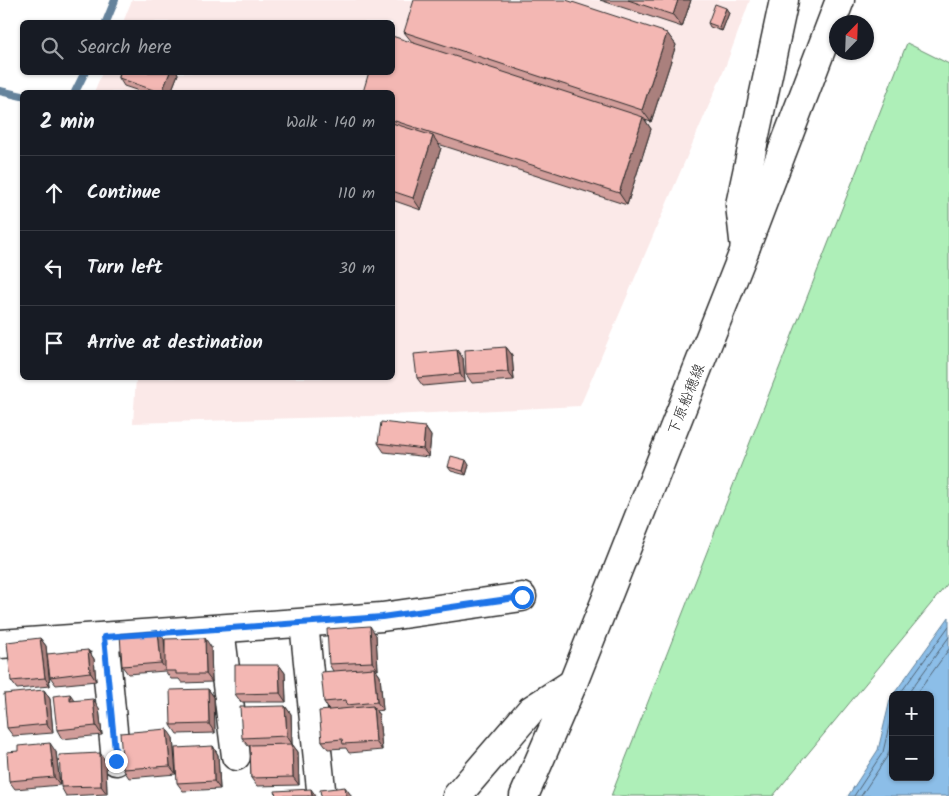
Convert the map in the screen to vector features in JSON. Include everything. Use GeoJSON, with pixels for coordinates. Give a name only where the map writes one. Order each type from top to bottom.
{"type":"FeatureCollection","features":[{"type":"Feature","properties":{"kind":"street"},"geometry":{"type":"LineString","coordinates":[[746,249],[740,205],[784,0]]}},
{"type":"Feature","properties":{"kind":"street","name":"下原船穂線"},"geometry":{"type":"LineString","coordinates":[[524,796],[573,683],[746,249],[840,0]]}},
{"type":"Feature","properties":{"kind":"street"},"geometry":{"type":"LineString","coordinates":[[0,644],[382,617],[522,597]]}},
{"type":"Feature","properties":{"kind":"street"},"geometry":{"type":"LineString","coordinates":[[304,623],[321,789]]}},
{"type":"Feature","properties":{"kind":"street"},"geometry":{"type":"LineString","coordinates":[[220,629],[236,756]]}},
{"type":"Feature","properties":{"kind":"street"},"geometry":{"type":"LineString","coordinates":[[104,637],[116,761]]}},
{"type":"Feature","properties":{"kind":"street"},"geometry":{"type":"LineString","coordinates":[[458,796],[531,710],[573,683]]}},
{"type":"Feature","properties":{"kind":"shaded area"},"geometry":{"type":"Polygon","coordinates":[[[132,0],[750,0],[724,70],[580,406],[369,416],[133,423],[136,380],[395,380],[395,90],[95,90],[101,75],[395,75],[395,20],[124,20],[132,0]]]}},
{"type":"Feature","properties":{"kind":"green space"},"geometry":{"type":"Polygon","coordinates":[[[907,43],[949,64],[949,582],[773,796],[611,796],[907,43]]]}},
{"type":"Feature","properties":{"kind":"water"},"geometry":{"type":"Polygon","coordinates":[[[949,617],[949,796],[848,796],[878,750],[889,704],[889,781],[934,781],[934,691],[896,691],[949,617]]]}},
{"type":"Feature","properties":{"kind":"building"},"geometry":{"type":"Polygon","coordinates":[[[414,0],[566,0],[667,33],[642,110],[404,32],[414,0]]]}},
{"type":"Feature","properties":{"kind":"building"},"geometry":{"type":"Polygon","coordinates":[[[628,0],[678,0],[673,15],[628,0]]]}},
{"type":"Feature","properties":{"kind":"building"},"geometry":{"type":"Polygon","coordinates":[[[715,4],[726,8],[719,27],[708,23],[715,4]]]}},
{"type":"Feature","properties":{"kind":"building"},"geometry":{"type":"Polygon","coordinates":[[[395,37],[643,117],[619,193],[395,121],[395,90],[364,90],[368,75],[395,75],[395,37]]]}},
{"type":"Feature","properties":{"kind":"building"},"geometry":{"type":"Polygon","coordinates":[[[120,75],[169,75],[163,90],[153,90],[119,78],[120,75]]]}},
{"type":"Feature","properties":{"kind":"building"},"geometry":{"type":"Polygon","coordinates":[[[395,124],[433,136],[413,198],[395,192],[395,124]]]}},
{"type":"Feature","properties":{"kind":"building"},"geometry":{"type":"Polygon","coordinates":[[[506,347],[508,372],[466,374],[465,350],[506,347]]]}},
{"type":"Feature","properties":{"kind":"building"},"geometry":{"type":"Polygon","coordinates":[[[457,350],[460,374],[417,378],[414,354],[457,350]]]}},
{"type":"Feature","properties":{"kind":"building"},"geometry":{"type":"Polygon","coordinates":[[[381,422],[425,427],[423,449],[378,443],[381,422]]]}},
{"type":"Feature","properties":{"kind":"building"},"geometry":{"type":"Polygon","coordinates":[[[451,456],[466,460],[463,471],[448,467],[451,456]]]}},
{"type":"Feature","properties":{"kind":"building"},"geometry":{"type":"Polygon","coordinates":[[[370,626],[372,662],[329,664],[327,629],[370,626]]]}},
{"type":"Feature","properties":{"kind":"building"},"geometry":{"type":"Polygon","coordinates":[[[158,631],[161,663],[122,666],[120,634],[158,631]]]}},
{"type":"Feature","properties":{"kind":"building"},"geometry":{"type":"Polygon","coordinates":[[[40,638],[45,678],[11,681],[7,642],[40,638]]]}},
{"type":"Feature","properties":{"kind":"building"},"geometry":{"type":"Polygon","coordinates":[[[205,638],[206,674],[176,674],[176,671],[165,671],[165,639],[205,638]]]}},
{"type":"Feature","properties":{"kind":"building"},"geometry":{"type":"Polygon","coordinates":[[[88,650],[90,672],[50,677],[47,654],[88,650]]]}},
{"type":"Feature","properties":{"kind":"building"},"geometry":{"type":"Polygon","coordinates":[[[235,665],[279,665],[280,693],[235,694],[235,665]]]}},
{"type":"Feature","properties":{"kind":"building"},"geometry":{"type":"Polygon","coordinates":[[[374,668],[377,702],[347,705],[346,700],[324,702],[321,672],[374,668]]]}},
{"type":"Feature","properties":{"kind":"building"},"geometry":{"type":"Polygon","coordinates":[[[208,689],[209,724],[171,725],[170,690],[208,689]]]}},
{"type":"Feature","properties":{"kind":"building"},"geometry":{"type":"Polygon","coordinates":[[[44,690],[47,724],[7,728],[4,694],[44,690]]]}},
{"type":"Feature","properties":{"kind":"building"},"geometry":{"type":"Polygon","coordinates":[[[70,694],[70,701],[93,699],[96,726],[57,730],[53,696],[70,694]]]}},
{"type":"Feature","properties":{"kind":"building"},"geometry":{"type":"Polygon","coordinates":[[[285,706],[287,736],[242,738],[240,707],[285,706]]]}},
{"type":"Feature","properties":{"kind":"building"},"geometry":{"type":"Polygon","coordinates":[[[373,706],[376,742],[343,744],[342,739],[322,741],[319,711],[373,706]]]}},
{"type":"Feature","properties":{"kind":"building"},"geometry":{"type":"Polygon","coordinates":[[[167,729],[170,766],[123,769],[120,733],[167,729]]]}},
{"type":"Feature","properties":{"kind":"building"},"geometry":{"type":"Polygon","coordinates":[[[50,743],[54,777],[9,781],[7,752],[18,751],[18,746],[50,743]]]}},
{"type":"Feature","properties":{"kind":"building"},"geometry":{"type":"Polygon","coordinates":[[[292,744],[293,777],[251,778],[250,745],[292,744]]]}},
{"type":"Feature","properties":{"kind":"building"},"geometry":{"type":"Polygon","coordinates":[[[213,746],[214,781],[177,783],[175,748],[213,746]]]}},
{"type":"Feature","properties":{"kind":"building"},"geometry":{"type":"Polygon","coordinates":[[[100,753],[101,786],[61,787],[59,755],[100,753]]]}},
{"type":"Feature","properties":{"kind":"building"},"geometry":{"type":"Polygon","coordinates":[[[345,787],[346,796],[321,796],[320,790],[345,787]]]}},
{"type":"Feature","properties":{"kind":"building"},"geometry":{"type":"Polygon","coordinates":[[[311,789],[312,796],[276,796],[275,791],[311,789]]]}},
{"type":"Feature","properties":{"kind":"waterway"},"geometry":{"type":"LineString","coordinates":[[107,20],[115,0]]}},
{"type":"Feature","properties":{"kind":"waterway"},"geometry":{"type":"LineString","coordinates":[[76,90],[84,75]]}},
{"type":"Feature","properties":{"kind":"waterway"},"geometry":{"type":"LineString","coordinates":[[0,91],[20,96]]}},
{"type":"Feature","properties":{"kind":"route"},"geometry":{"type":"LineString","coordinates":[[116,761],[104,637],[382,617],[522,597]]}}]}
